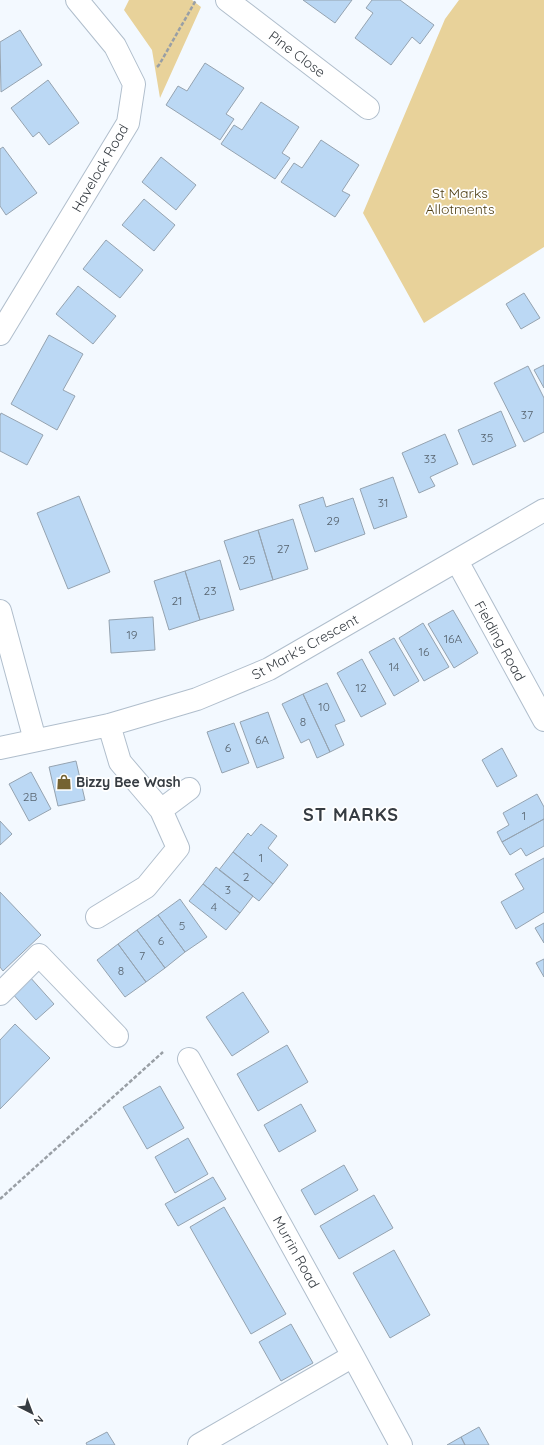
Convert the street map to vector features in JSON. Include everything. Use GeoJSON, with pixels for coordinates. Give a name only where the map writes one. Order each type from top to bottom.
{"type":"FeatureCollection","features":[{"type":"Feature","properties":{"kind":"street","name":"Pine Close"},"geometry":{"type":"LineString","coordinates":[[227,0],[368,108]]}},
{"type":"Feature","properties":{"kind":"street"},"geometry":{"type":"LineString","coordinates":[[85,3],[115,46],[134,84]]}},
{"type":"Feature","properties":{"kind":"street","name":"Havelock Road"},"geometry":{"type":"LineString","coordinates":[[0,334],[128,123],[134,84]]}},
{"type":"Feature","properties":{"kind":"street","name":"St Mark's Crescent"},"geometry":{"type":"LineString","coordinates":[[0,748],[110,725],[197,699],[270,669],[544,510]]}},
{"type":"Feature","properties":{"kind":"street","name":"Fielding Road"},"geometry":{"type":"LineString","coordinates":[[457,561],[544,720]]}},
{"type":"Feature","properties":{"kind":"street"},"geometry":{"type":"LineString","coordinates":[[0,611],[35,740]]}},
{"type":"Feature","properties":{"kind":"street"},"geometry":{"type":"LineString","coordinates":[[97,917],[146,887],[178,848],[161,810],[120,762],[110,725]]}},
{"type":"Feature","properties":{"kind":"street"},"geometry":{"type":"LineString","coordinates":[[161,810],[189,789]]}},
{"type":"Feature","properties":{"kind":"street"},"geometry":{"type":"LineString","coordinates":[[0,994],[39,955],[117,1036]]}},
{"type":"Feature","properties":{"kind":"street","name":"Murrin Road"},"geometry":{"type":"LineString","coordinates":[[189,1059],[401,1445]]}},
{"type":"Feature","properties":{"kind":"street"},"geometry":{"type":"LineString","coordinates":[[199,1445],[353,1356]]}},
{"type":"Feature","properties":{"kind":"path"},"geometry":{"type":"LineString","coordinates":[[134,84],[159,65],[196,0]]}},
{"type":"Feature","properties":{"kind":"path"},"geometry":{"type":"LineString","coordinates":[[0,1199],[177,1040],[189,1059]]}},
{"type":"Feature","properties":{"kind":"green space"},"geometry":{"type":"Polygon","coordinates":[[[129,0],[192,0],[201,7],[160,98],[152,50],[124,10],[129,0]]]}},
{"type":"Feature","properties":{"kind":"green space","name":"St Marks Allotments"},"geometry":{"type":"Polygon","coordinates":[[[459,0],[544,0],[544,247],[424,323],[363,213],[445,19],[459,0]]]}},
{"type":"Feature","properties":{"kind":"building"},"geometry":{"type":"Polygon","coordinates":[[[303,0],[352,0],[335,23],[303,0]]]}},
{"type":"Feature","properties":{"kind":"building"},"geometry":{"type":"Polygon","coordinates":[[[372,0],[400,0],[434,25],[420,44],[412,37],[391,65],[355,38],[373,13],[366,8],[372,0]]]}},
{"type":"Feature","properties":{"kind":"building"},"geometry":{"type":"Polygon","coordinates":[[[20,30],[42,65],[1,92],[0,42],[20,30]]]}},
{"type":"Feature","properties":{"kind":"building"},"geometry":{"type":"Polygon","coordinates":[[[205,63],[244,88],[226,114],[234,119],[220,140],[166,105],[178,86],[187,91],[205,63]]]}},
{"type":"Feature","properties":{"kind":"building"},"geometry":{"type":"Polygon","coordinates":[[[48,80],[79,123],[49,145],[39,132],[33,137],[11,108],[48,80]]]}},
{"type":"Feature","properties":{"kind":"building"},"geometry":{"type":"Polygon","coordinates":[[[261,102],[299,127],[282,153],[290,158],[275,179],[221,144],[234,125],[242,130],[261,102]]]}},
{"type":"Feature","properties":{"kind":"building"},"geometry":{"type":"Polygon","coordinates":[[[321,140],[359,165],[342,191],[350,195],[335,217],[281,182],[294,163],[302,168],[321,140]]]}},
{"type":"Feature","properties":{"kind":"building"},"geometry":{"type":"Polygon","coordinates":[[[3,147],[37,193],[6,215],[0,206],[0,149],[3,147]]]}},
{"type":"Feature","properties":{"kind":"building"},"geometry":{"type":"Polygon","coordinates":[[[161,157],[196,185],[176,210],[142,182],[161,157]]]}},
{"type":"Feature","properties":{"kind":"building"},"geometry":{"type":"Polygon","coordinates":[[[144,199],[175,225],[154,251],[122,225],[144,199]]]}},
{"type":"Feature","properties":{"kind":"building"},"geometry":{"type":"Polygon","coordinates":[[[106,240],[143,270],[120,298],[83,269],[106,240]]]}},
{"type":"Feature","properties":{"kind":"building"},"geometry":{"type":"Polygon","coordinates":[[[78,286],[116,316],[93,344],[56,314],[78,286]]]}},
{"type":"Feature","properties":{"kind":"building"},"geometry":{"type":"Polygon","coordinates":[[[524,293],[540,318],[521,329],[506,304],[524,293]]]}},
{"type":"Feature","properties":{"kind":"building"},"geometry":{"type":"Polygon","coordinates":[[[49,335],[83,354],[63,390],[75,396],[57,430],[11,404],[49,335]]]}},
{"type":"Feature","properties":{"kind":"building"},"geometry":{"type":"Polygon","coordinates":[[[544,365],[544,388],[534,370],[544,365]]]}},
{"type":"Feature","properties":{"kind":"building"},"geometry":{"type":"Polygon","coordinates":[[[528,366],[544,398],[544,432],[524,442],[494,383],[528,366]]]}},
{"type":"Feature","properties":{"kind":"building"},"geometry":{"type":"Polygon","coordinates":[[[501,411],[516,446],[473,465],[458,430],[501,411]]]}},
{"type":"Feature","properties":{"kind":"building"},"geometry":{"type":"Polygon","coordinates":[[[1,413],[43,435],[27,465],[0,451],[1,413]]]}},
{"type":"Feature","properties":{"kind":"building"},"geometry":{"type":"Polygon","coordinates":[[[445,434],[458,464],[430,477],[435,486],[419,493],[402,453],[445,434]]]}},
{"type":"Feature","properties":{"kind":"building"},"geometry":{"type":"Polygon","coordinates":[[[393,477],[407,517],[374,529],[360,489],[393,477]]]}},
{"type":"Feature","properties":{"kind":"building"},"geometry":{"type":"Polygon","coordinates":[[[79,496],[110,572],[68,589],[37,513],[79,496]]]}},
{"type":"Feature","properties":{"kind":"building"},"geometry":{"type":"Polygon","coordinates":[[[323,497],[326,507],[353,498],[365,534],[315,552],[299,505],[323,497]]]}},
{"type":"Feature","properties":{"kind":"building"},"geometry":{"type":"Polygon","coordinates":[[[293,519],[308,569],[273,580],[258,530],[293,519]]]}},
{"type":"Feature","properties":{"kind":"building"},"geometry":{"type":"Polygon","coordinates":[[[258,530],[273,580],[240,590],[224,541],[258,530]]]}},
{"type":"Feature","properties":{"kind":"building"},"geometry":{"type":"Polygon","coordinates":[[[220,560],[234,610],[200,620],[185,571],[220,560]]]}},
{"type":"Feature","properties":{"kind":"building"},"geometry":{"type":"Polygon","coordinates":[[[185,571],[200,620],[169,630],[154,581],[185,571]]]}},
{"type":"Feature","properties":{"kind":"building"},"geometry":{"type":"Polygon","coordinates":[[[453,610],[478,653],[454,668],[428,624],[453,610]]]}},
{"type":"Feature","properties":{"kind":"building"},"geometry":{"type":"Polygon","coordinates":[[[153,617],[155,650],[111,653],[109,620],[153,617]]]}},
{"type":"Feature","properties":{"kind":"building"},"geometry":{"type":"Polygon","coordinates":[[[423,623],[449,667],[424,681],[399,638],[423,623]]]}},
{"type":"Feature","properties":{"kind":"building"},"geometry":{"type":"Polygon","coordinates":[[[394,638],[419,681],[394,696],[369,652],[394,638]]]}},
{"type":"Feature","properties":{"kind":"building"},"geometry":{"type":"Polygon","coordinates":[[[362,659],[386,704],[361,717],[337,673],[362,659]]]}},
{"type":"Feature","properties":{"kind":"building"},"geometry":{"type":"Polygon","coordinates":[[[327,683],[345,721],[335,725],[344,745],[330,752],[303,694],[327,683]]]}},
{"type":"Feature","properties":{"kind":"building"},"geometry":{"type":"Polygon","coordinates":[[[303,694],[330,752],[317,758],[309,739],[301,743],[282,704],[303,694]]]}},
{"type":"Feature","properties":{"kind":"building"},"geometry":{"type":"Polygon","coordinates":[[[268,712],[284,758],[257,768],[240,722],[268,712]]]}},
{"type":"Feature","properties":{"kind":"building"},"geometry":{"type":"Polygon","coordinates":[[[234,723],[249,763],[222,773],[207,732],[234,723]]]}},
{"type":"Feature","properties":{"kind":"building"},"geometry":{"type":"Polygon","coordinates":[[[502,748],[517,776],[497,787],[482,760],[502,748]]]}},
{"type":"Feature","properties":{"kind":"building"},"geometry":{"type":"Polygon","coordinates":[[[76,761],[85,800],[58,806],[49,767],[76,761]]]}},
{"type":"Feature","properties":{"kind":"building"},"geometry":{"type":"Polygon","coordinates":[[[31,772],[51,809],[29,821],[9,784],[31,772]]]}},
{"type":"Feature","properties":{"kind":"building"},"geometry":{"type":"Polygon","coordinates":[[[537,794],[544,807],[544,819],[502,842],[497,832],[509,825],[503,813],[537,794]]]}},
{"type":"Feature","properties":{"kind":"building"},"geometry":{"type":"Polygon","coordinates":[[[544,819],[544,846],[526,856],[521,848],[510,855],[502,842],[544,819]]]}},
{"type":"Feature","properties":{"kind":"building"},"geometry":{"type":"Polygon","coordinates":[[[0,821],[12,834],[0,845],[0,821]]]}},
{"type":"Feature","properties":{"kind":"building"},"geometry":{"type":"Polygon","coordinates":[[[261,824],[277,836],[268,848],[288,865],[273,884],[233,852],[248,833],[251,836],[261,824]]]}},
{"type":"Feature","properties":{"kind":"building"},"geometry":{"type":"Polygon","coordinates":[[[233,852],[273,884],[259,901],[219,870],[233,852]]]}},
{"type":"Feature","properties":{"kind":"building"},"geometry":{"type":"Polygon","coordinates":[[[544,858],[544,912],[516,929],[501,902],[524,889],[515,874],[544,858]]]}},
{"type":"Feature","properties":{"kind":"building"},"geometry":{"type":"Polygon","coordinates":[[[216,867],[253,896],[240,913],[203,884],[216,867]]]}},
{"type":"Feature","properties":{"kind":"building"},"geometry":{"type":"Polygon","coordinates":[[[203,884],[240,913],[226,930],[189,901],[203,884]]]}},
{"type":"Feature","properties":{"kind":"building"},"geometry":{"type":"Polygon","coordinates":[[[0,892],[41,935],[3,971],[0,967],[0,892]]]}},
{"type":"Feature","properties":{"kind":"building"},"geometry":{"type":"Polygon","coordinates":[[[180,899],[207,937],[185,952],[158,915],[180,899]]]}},
{"type":"Feature","properties":{"kind":"building"},"geometry":{"type":"Polygon","coordinates":[[[158,915],[185,952],[165,968],[137,930],[158,915]]]}},
{"type":"Feature","properties":{"kind":"building"},"geometry":{"type":"Polygon","coordinates":[[[544,923],[544,943],[535,928],[544,923]]]}},
{"type":"Feature","properties":{"kind":"building"},"geometry":{"type":"Polygon","coordinates":[[[137,930],[165,968],[146,982],[118,944],[137,930]]]}},
{"type":"Feature","properties":{"kind":"building"},"geometry":{"type":"Polygon","coordinates":[[[118,944],[146,982],[125,997],[97,960],[118,944]]]}},
{"type":"Feature","properties":{"kind":"building"},"geometry":{"type":"Polygon","coordinates":[[[544,959],[544,977],[536,963],[544,959]]]}},
{"type":"Feature","properties":{"kind":"building"},"geometry":{"type":"Polygon","coordinates":[[[29,976],[54,1004],[36,1020],[11,992],[29,976]]]}},
{"type":"Feature","properties":{"kind":"building"},"geometry":{"type":"Polygon","coordinates":[[[243,992],[269,1032],[232,1056],[206,1017],[243,992]]]}},
{"type":"Feature","properties":{"kind":"building"},"geometry":{"type":"Polygon","coordinates":[[[15,1024],[50,1058],[0,1109],[0,1040],[15,1024]]]}},
{"type":"Feature","properties":{"kind":"building"},"geometry":{"type":"Polygon","coordinates":[[[287,1045],[308,1082],[258,1111],[237,1074],[287,1045]]]}},
{"type":"Feature","properties":{"kind":"building"},"geometry":{"type":"Polygon","coordinates":[[[160,1086],[184,1128],[147,1149],[123,1107],[160,1086]]]}},
{"type":"Feature","properties":{"kind":"building"},"geometry":{"type":"Polygon","coordinates":[[[301,1104],[316,1131],[279,1152],[264,1125],[301,1104]]]}},
{"type":"Feature","properties":{"kind":"building"},"geometry":{"type":"Polygon","coordinates":[[[188,1138],[208,1174],[175,1193],[155,1157],[188,1138]]]}},
{"type":"Feature","properties":{"kind":"building"},"geometry":{"type":"Polygon","coordinates":[[[344,1165],[358,1190],[315,1215],[301,1190],[344,1165]]]}},
{"type":"Feature","properties":{"kind":"building"},"geometry":{"type":"Polygon","coordinates":[[[213,1177],[226,1199],[178,1226],[165,1204],[213,1177]]]}},
{"type":"Feature","properties":{"kind":"building"},"geometry":{"type":"Polygon","coordinates":[[[374,1195],[393,1228],[339,1259],[320,1226],[374,1195]]]}},
{"type":"Feature","properties":{"kind":"building"},"geometry":{"type":"Polygon","coordinates":[[[224,1207],[286,1314],[251,1334],[190,1227],[224,1207]]]}},
{"type":"Feature","properties":{"kind":"building"},"geometry":{"type":"Polygon","coordinates":[[[394,1250],[430,1315],[390,1338],[353,1273],[394,1250]]]}},
{"type":"Feature","properties":{"kind":"building"},"geometry":{"type":"Polygon","coordinates":[[[291,1324],[313,1363],[281,1381],[259,1342],[291,1324]]]}},
{"type":"Feature","properties":{"kind":"building"},"geometry":{"type":"Polygon","coordinates":[[[479,1427],[489,1445],[465,1445],[461,1437],[479,1427]]]}},
{"type":"Feature","properties":{"kind":"building"},"geometry":{"type":"Polygon","coordinates":[[[107,1432],[115,1445],[87,1445],[86,1443],[107,1432]]]}},
{"type":"Feature","properties":{"kind":"building"},"geometry":{"type":"Polygon","coordinates":[[[461,1437],[465,1445],[447,1445],[461,1437]]]}},
{"type":"Feature","properties":{"kind":"place","name":"Bizzy Bee Wash"},"geometry":{"type":"Point","coordinates":[64,782]}},
{"type":"Feature","properties":{"kind":"district","name":"ST MARKS"},"geometry":{"type":"Point","coordinates":[351,815]}}]}
